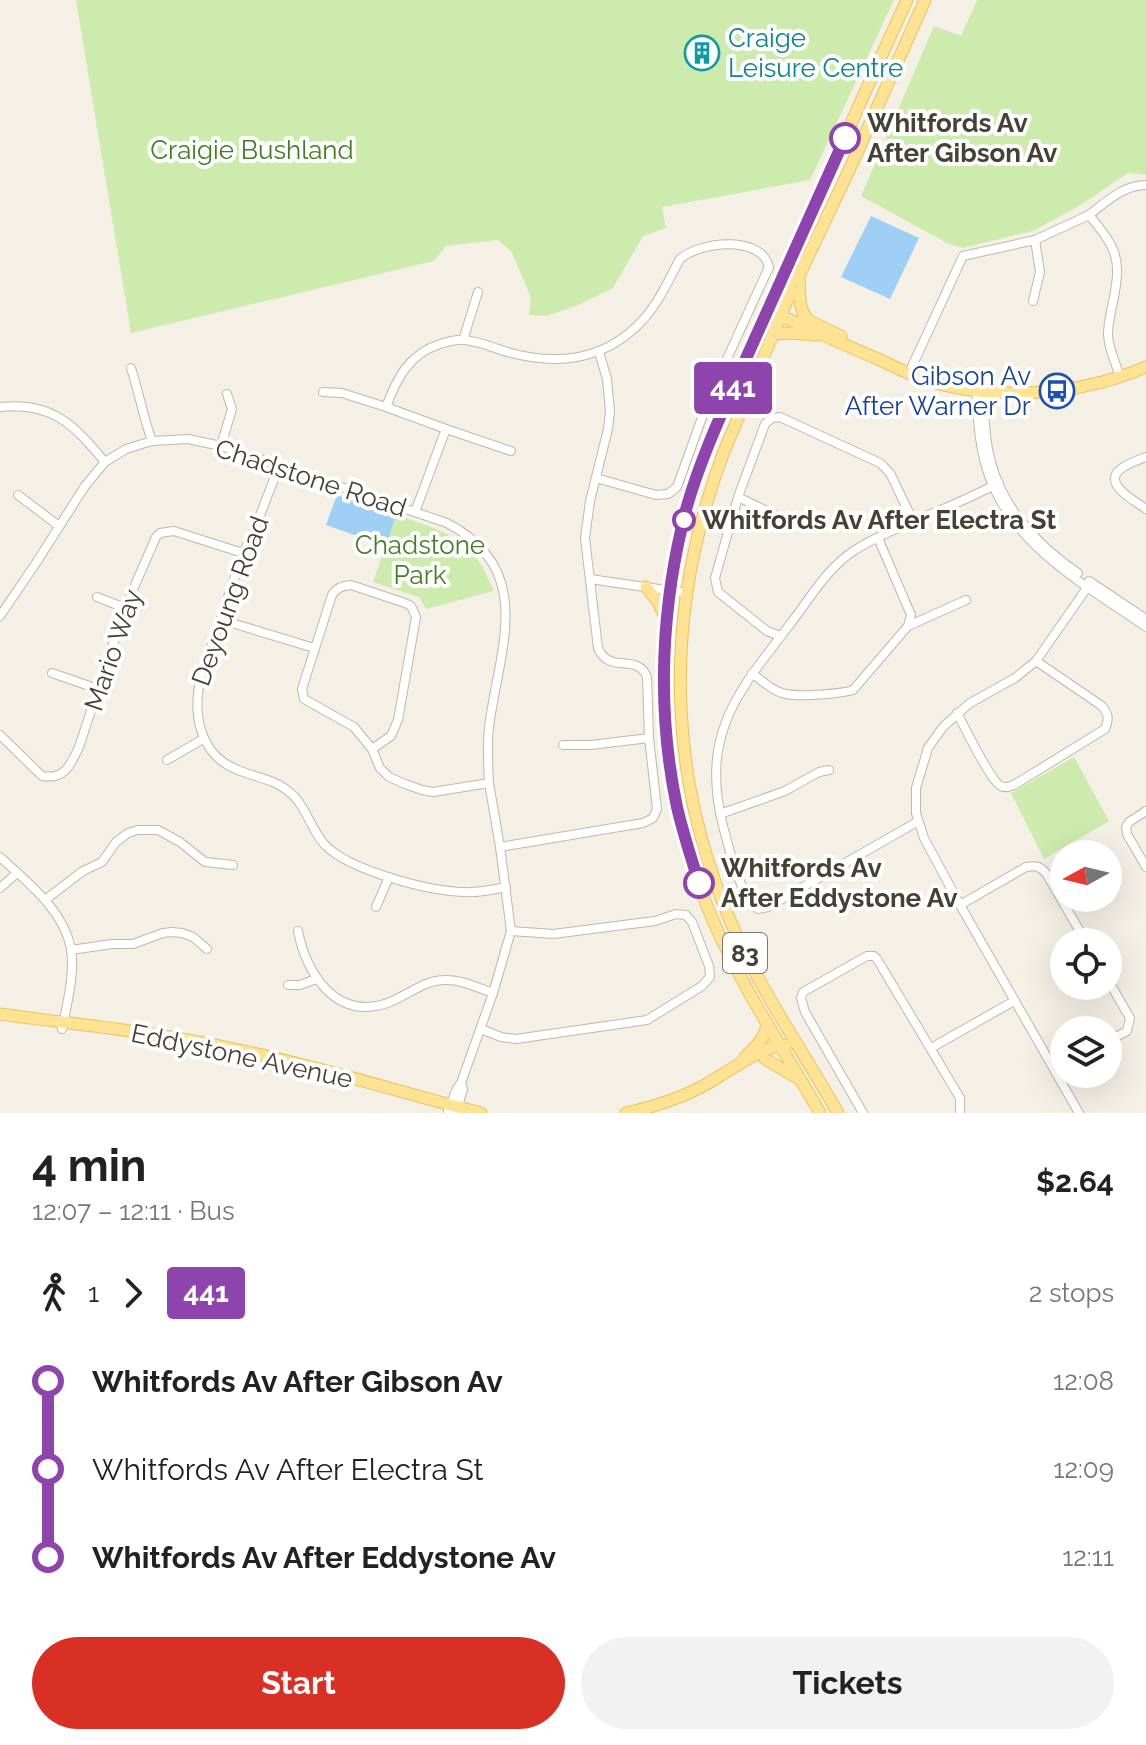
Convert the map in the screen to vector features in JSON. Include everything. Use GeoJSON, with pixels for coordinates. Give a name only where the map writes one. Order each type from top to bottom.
{"type":"FeatureCollection","features":[{"type":"Feature","properties":{"kind":"main road"},"geometry":{"type":"LineString","coordinates":[[896,0],[899,17]]}},
{"type":"Feature","properties":{"kind":"main road","name":"83"},"geometry":{"type":"LineString","coordinates":[[820,1113],[722,939],[705,901],[689,851],[677,807],[664,710],[667,621],[684,519],[700,469],[769,306],[907,0]]}},
{"type":"Feature","properties":{"kind":"main road","name":"83"},"geometry":{"type":"LineString","coordinates":[[838,1113],[755,971],[715,883],[697,820],[684,755],[680,655],[695,543],[714,478],[782,312],[925,0]]}},
{"type":"Feature","properties":{"kind":"main road"},"geometry":{"type":"LineString","coordinates":[[799,275],[801,306],[810,321]]}},
{"type":"Feature","properties":{"kind":"main road"},"geometry":{"type":"LineString","coordinates":[[769,306],[824,336],[911,369],[980,387],[1055,383],[1146,367]]}},
{"type":"Feature","properties":{"kind":"main road"},"geometry":{"type":"LineString","coordinates":[[782,312],[810,321],[911,369]]}},
{"type":"Feature","properties":{"kind":"main road"},"geometry":{"type":"LineString","coordinates":[[773,334],[824,336]]}},
{"type":"Feature","properties":{"kind":"main road"},"geometry":{"type":"LineString","coordinates":[[1119,374],[1146,360]]}},
{"type":"Feature","properties":{"kind":"main road"},"geometry":{"type":"LineString","coordinates":[[646,587],[667,621]]}},
{"type":"Feature","properties":{"kind":"main road","name":"Eddystone Avenue"},"geometry":{"type":"LineString","coordinates":[[0,1017],[232,1054],[454,1110],[481,1113]]}},
{"type":"Feature","properties":{"kind":"main road"},"geometry":{"type":"LineString","coordinates":[[703,1086],[704,1082],[746,1056],[766,1033],[767,1023]]}},
{"type":"Feature","properties":{"kind":"main road"},"geometry":{"type":"LineString","coordinates":[[650,1113],[700,1094],[765,1059],[781,1045],[789,1029]]}},
{"type":"Feature","properties":{"kind":"main road"},"geometry":{"type":"LineString","coordinates":[[626,1113],[658,1105],[703,1086],[770,1047],[790,1046],[806,1057]]}},
{"type":"Feature","properties":{"kind":"main road"},"geometry":{"type":"LineString","coordinates":[[765,1059],[801,1080]]}},
{"type":"Feature","properties":{"kind":"street"},"geometry":{"type":"LineString","coordinates":[[911,369],[963,256],[1035,240],[1089,215],[1134,185],[1146,185]]}},
{"type":"Feature","properties":{"kind":"street"},"geometry":{"type":"LineString","coordinates":[[1089,215],[1110,240],[1117,258],[1118,282],[1108,338],[1119,374]]}},
{"type":"Feature","properties":{"kind":"street"},"geometry":{"type":"LineString","coordinates":[[1033,301],[1040,272],[1035,240]]}},
{"type":"Feature","properties":{"kind":"street"},"geometry":{"type":"LineString","coordinates":[[386,407],[396,380],[416,356],[431,347],[463,340],[537,359],[569,359],[599,352],[640,324],[656,304],[680,259],[691,251],[722,245],[744,245],[764,255],[769,267],[709,398],[677,487],[668,494],[656,495],[596,478]]}},
{"type":"Feature","properties":{"kind":"street"},"geometry":{"type":"LineString","coordinates":[[463,340],[478,292]]}},
{"type":"Feature","properties":{"kind":"street"},"geometry":{"type":"LineString","coordinates":[[500,847],[649,821],[657,809],[645,671],[637,665],[612,662],[602,656],[598,648],[585,538],[610,412],[607,379],[599,352]]}},
{"type":"Feature","properties":{"kind":"street"},"geometry":{"type":"LineString","coordinates":[[131,368],[152,441]]}},
{"type":"Feature","properties":{"kind":"street"},"geometry":{"type":"LineString","coordinates":[[980,387],[996,485],[1010,515],[1027,538],[1053,562],[1146,619]]}},
{"type":"Feature","properties":{"kind":"street"},"geometry":{"type":"LineString","coordinates":[[323,392],[342,393],[511,451]]}},
{"type":"Feature","properties":{"kind":"street"},"geometry":{"type":"LineString","coordinates":[[221,446],[232,409],[227,394]]}},
{"type":"Feature","properties":{"kind":"street"},"geometry":{"type":"LineString","coordinates":[[0,407],[24,406],[60,416],[79,431],[105,462]]}},
{"type":"Feature","properties":{"kind":"street"},"geometry":{"type":"LineString","coordinates":[[780,636],[767,631],[718,592],[715,578],[738,497],[765,424],[772,418],[780,417],[880,463],[890,473],[913,521]]}},
{"type":"Feature","properties":{"kind":"street"},"geometry":{"type":"LineString","coordinates":[[415,512],[446,429]]}},
{"type":"Feature","properties":{"kind":"street","name":"Chadstone Road"},"geometry":{"type":"LineString","coordinates":[[0,616],[85,486],[105,462],[126,449],[152,441],[188,439],[221,446],[447,523],[477,543],[500,579],[507,620],[489,728],[489,783],[511,931],[454,1110]]}},
{"type":"Feature","properties":{"kind":"street"},"geometry":{"type":"LineString","coordinates":[[1146,457],[1123,467],[1115,478],[1123,494],[1146,509]]}},
{"type":"Feature","properties":{"kind":"street","name":"Deyoung Road"},"geometry":{"type":"LineString","coordinates":[[203,739],[196,698],[201,677],[243,553],[279,466]]}},
{"type":"Feature","properties":{"kind":"street"},"geometry":{"type":"LineString","coordinates":[[917,822],[768,907],[758,909],[751,904],[737,872],[720,814],[716,782],[719,742],[729,710],[752,673],[822,580],[841,561],[878,538],[996,485]]}},
{"type":"Feature","properties":{"kind":"street"},"geometry":{"type":"LineString","coordinates":[[18,495],[59,526]]}},
{"type":"Feature","properties":{"kind":"street"},"geometry":{"type":"LineString","coordinates":[[738,497],[775,515]]}},
{"type":"Feature","properties":{"kind":"street","name":"Mario Way"},"geometry":{"type":"LineString","coordinates":[[0,735],[42,776],[59,776],[79,747],[125,608],[156,537],[160,533],[174,531],[243,553]]}},
{"type":"Feature","properties":{"kind":"street"},"geometry":{"type":"LineString","coordinates":[[878,538],[911,615],[908,626]]}},
{"type":"Feature","properties":{"kind":"street"},"geometry":{"type":"LineString","coordinates":[[590,579],[686,593]]}},
{"type":"Feature","properties":{"kind":"street"},"geometry":{"type":"LineString","coordinates":[[1090,584],[1146,627]]}},
{"type":"Feature","properties":{"kind":"street"},"geometry":{"type":"LineString","coordinates":[[1050,1063],[924,838],[917,822],[916,788],[928,748],[943,727],[970,703],[1015,678],[1036,661],[1090,584]]}},
{"type":"Feature","properties":{"kind":"street"},"geometry":{"type":"LineString","coordinates":[[372,749],[391,736],[398,720],[415,625],[414,611],[405,603],[351,585],[342,586],[332,595],[314,648],[302,689],[304,699],[354,727],[389,777],[433,792],[489,783]]}},
{"type":"Feature","properties":{"kind":"street"},"geometry":{"type":"LineString","coordinates":[[0,597],[9,603]]}},
{"type":"Feature","properties":{"kind":"street"},"geometry":{"type":"LineString","coordinates":[[97,597],[125,608]]}},
{"type":"Feature","properties":{"kind":"street"},"geometry":{"type":"LineString","coordinates":[[752,673],[785,694],[853,690],[908,626],[966,600]]}},
{"type":"Feature","properties":{"kind":"street"},"geometry":{"type":"LineString","coordinates":[[222,620],[314,648]]}},
{"type":"Feature","properties":{"kind":"street"},"geometry":{"type":"LineString","coordinates":[[957,713],[995,781],[1007,787],[1105,729],[1109,720],[1102,706],[1036,661]]}},
{"type":"Feature","properties":{"kind":"street"},"geometry":{"type":"LineString","coordinates":[[52,673],[98,689]]}},
{"type":"Feature","properties":{"kind":"street"},"geometry":{"type":"LineString","coordinates":[[563,745],[649,738]]}},
{"type":"Feature","properties":{"kind":"street"},"geometry":{"type":"LineString","coordinates":[[167,760],[203,739],[217,757],[233,768],[273,782],[298,799],[325,845],[337,854],[389,877],[415,884],[461,892],[506,887]]}},
{"type":"Feature","properties":{"kind":"street"},"geometry":{"type":"LineString","coordinates":[[720,814],[785,791],[819,772],[829,770]]}},
{"type":"Feature","properties":{"kind":"street"},"geometry":{"type":"LineString","coordinates":[[1146,811],[1126,827],[1146,867]]}},
{"type":"Feature","properties":{"kind":"street"},"geometry":{"type":"LineString","coordinates":[[45,900],[83,871],[102,862],[116,842],[138,830],[158,830],[205,862],[233,865]]}},
{"type":"Feature","properties":{"kind":"street"},"geometry":{"type":"LineString","coordinates":[[0,857],[45,900],[66,933],[71,950],[70,977],[62,1026]]}},
{"type":"Feature","properties":{"kind":"street"},"geometry":{"type":"LineString","coordinates":[[960,905],[1034,865],[1046,873],[1078,928]]}},
{"type":"Feature","properties":{"kind":"street"},"geometry":{"type":"LineString","coordinates":[[0,888],[17,873]]}},
{"type":"Feature","properties":{"kind":"street"},"geometry":{"type":"LineString","coordinates":[[376,907],[389,877]]}},
{"type":"Feature","properties":{"kind":"street"},"geometry":{"type":"LineString","coordinates":[[481,1029],[516,1039],[647,1020],[702,986],[710,977],[709,966],[692,922],[686,915],[676,914],[655,921],[553,934],[511,931]]}},
{"type":"Feature","properties":{"kind":"street"},"geometry":{"type":"LineString","coordinates":[[298,931],[301,947],[316,979],[344,1002],[368,1007],[381,1005],[427,983],[445,980],[493,993]]}},
{"type":"Feature","properties":{"kind":"street"},"geometry":{"type":"LineString","coordinates":[[71,950],[133,944],[172,932],[193,937],[207,949]]}},
{"type":"Feature","properties":{"kind":"street"},"geometry":{"type":"LineString","coordinates":[[863,1113],[802,1006],[801,998],[803,992],[867,956],[874,956],[931,1048],[960,1098],[960,1113]]}},
{"type":"Feature","properties":{"kind":"street"},"geometry":{"type":"LineString","coordinates":[[288,985],[300,985],[316,979]]}},
{"type":"Feature","properties":{"kind":"street"},"geometry":{"type":"LineString","coordinates":[[1120,1000],[1130,1018],[1127,1031],[1122,1034]]}},
{"type":"Feature","properties":{"kind":"street"},"geometry":{"type":"LineString","coordinates":[[931,1048],[1014,1001]]}},
{"type":"Feature","properties":{"kind":"street"},"geometry":{"type":"LineString","coordinates":[[1065,1088],[1079,1113]]}},
{"type":"Feature","properties":{"kind":"green space","name":"Craigie Bushland"},"geometry":{"type":"Polygon","coordinates":[[[76,0],[894,0],[810,180],[662,207],[666,228],[643,236],[613,288],[578,305],[547,316],[529,315],[531,297],[511,251],[498,240],[446,246],[434,261],[131,333],[76,0]]]}},
{"type":"Feature","properties":{"kind":"green space"},"geometry":{"type":"Polygon","coordinates":[[[977,0],[1146,0],[1146,175],[1128,173],[1079,206],[1033,231],[962,248],[947,243],[861,196],[934,26],[961,36],[977,0]]]}},
{"type":"Feature","properties":{"kind":"green space","name":"Chadstone Park"},"geometry":{"type":"Polygon","coordinates":[[[396,515],[445,533],[466,547],[483,568],[494,591],[426,609],[419,597],[373,582],[396,515]]]}},
{"type":"Feature","properties":{"kind":"green space"},"geometry":{"type":"Polygon","coordinates":[[[1074,757],[1109,821],[1076,840],[1050,840],[1050,855],[1044,859],[1011,793],[1074,757]]]}},
{"type":"Feature","properties":{"kind":"water"},"geometry":{"type":"Polygon","coordinates":[[[871,216],[919,238],[890,299],[841,277],[871,216]]]}},
{"type":"Feature","properties":{"kind":"water"},"geometry":{"type":"Polygon","coordinates":[[[337,495],[396,515],[386,546],[326,525],[337,495]]]}},
{"type":"Feature","properties":{"kind":"bus line","name":"441"},"geometry":{"type":"LineString","coordinates":[[699,883],[677,807],[664,710],[665,638],[674,564],[688,504],[714,434],[845,138]]}},
{"type":"Feature","properties":{"kind":"place","name":"Craige Leisure Centre"},"geometry":{"type":"Point","coordinates":[702,53]}},
{"type":"Feature","properties":{"kind":"place","name":"Whitfords Av After Gibson Av"},"geometry":{"type":"Point","coordinates":[845,138]}},
{"type":"Feature","properties":{"kind":"place","name":"Gibson Av After Warner Dr"},"geometry":{"type":"Point","coordinates":[1057,391]}},
{"type":"Feature","properties":{"kind":"place","name":"Whitfords Av After Electra St"},"geometry":{"type":"Point","coordinates":[684,520]}},
{"type":"Feature","properties":{"kind":"place","name":"Whitfords Av After Eddystone Av"},"geometry":{"type":"Point","coordinates":[699,883]}}]}
